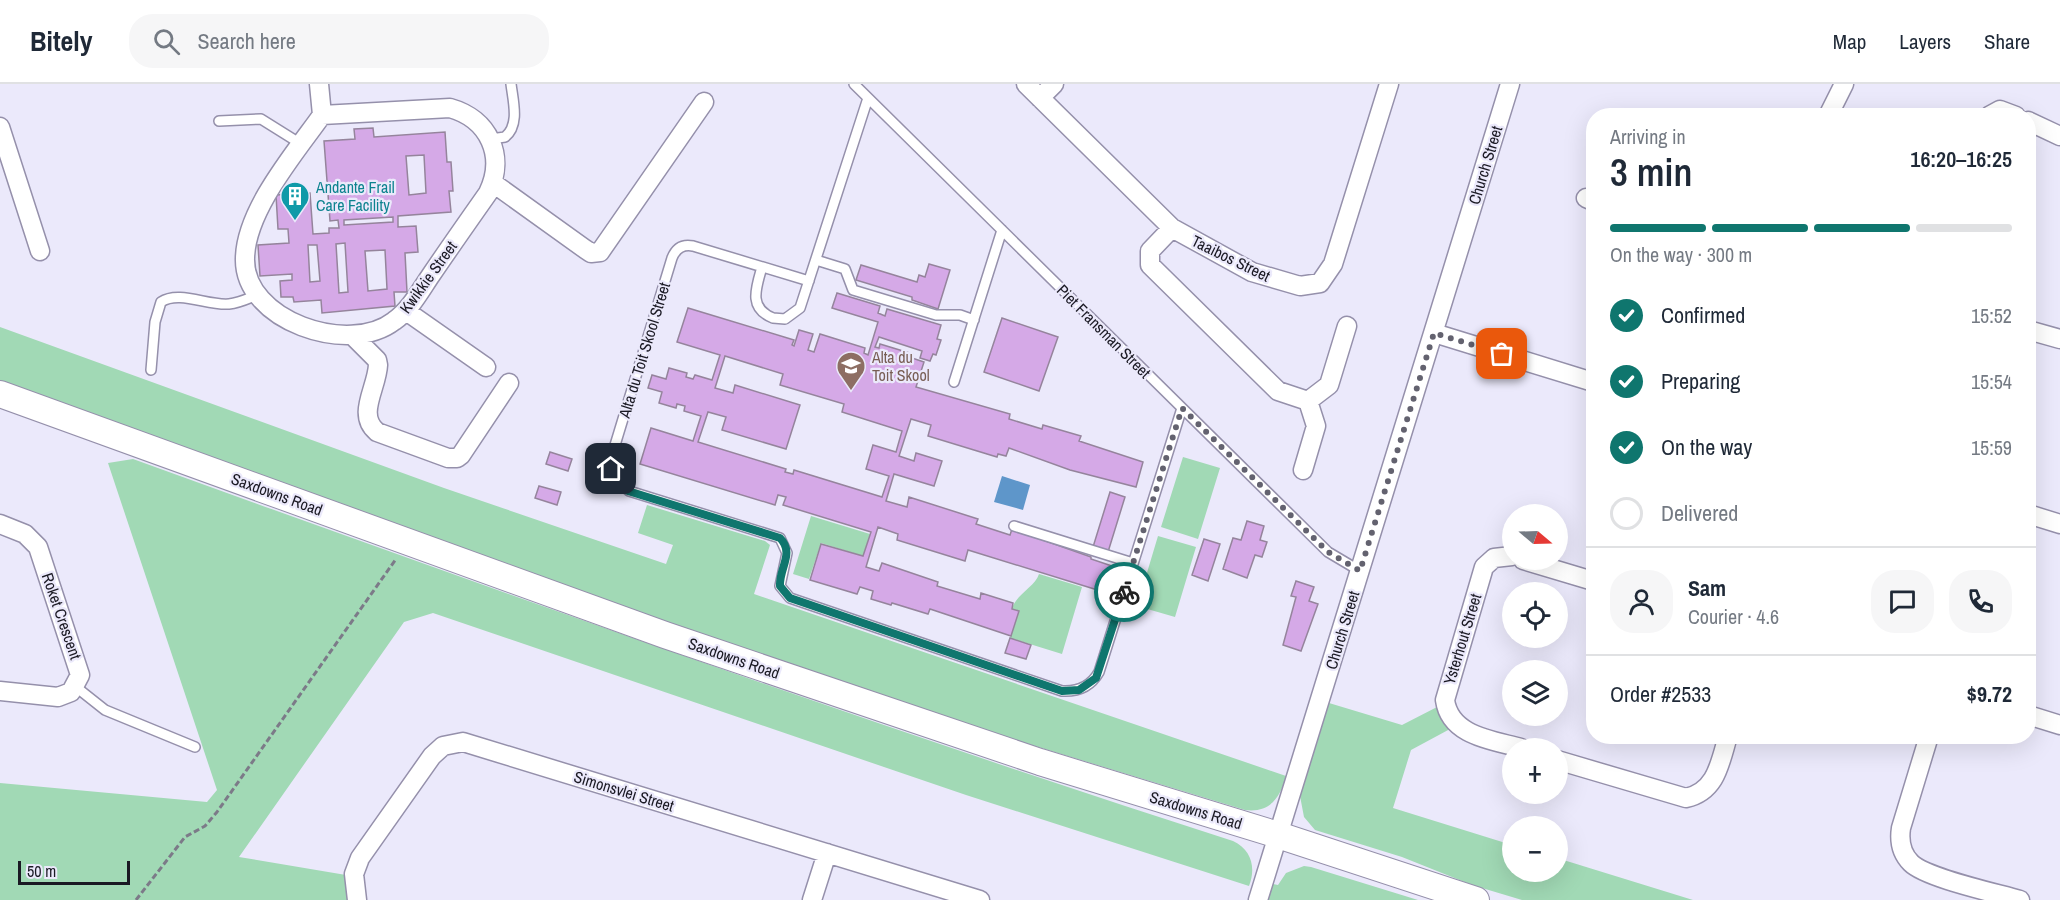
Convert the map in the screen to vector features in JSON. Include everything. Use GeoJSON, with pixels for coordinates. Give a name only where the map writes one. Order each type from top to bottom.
{"type":"FeatureCollection","features":[{"type":"Feature","properties":{"kind":"street"},"geometry":{"type":"LineString","coordinates":[[256,295],[246,270],[245,252],[249,234],[261,206],[322,115],[319,84]]}},
{"type":"Feature","properties":{"kind":"street","name":"Taaibos Street"},"geometry":{"type":"LineString","coordinates":[[1026,84],[1172,228],[1252,272],[1300,286],[1320,283],[1333,264],[1389,84]]}},
{"type":"Feature","properties":{"kind":"street"},"geometry":{"type":"LineString","coordinates":[[1040,98],[1054,84]]}},
{"type":"Feature","properties":{"kind":"street","name":"Church Street"},"geometry":{"type":"LineString","coordinates":[[1258,900],[1510,84]]}},
{"type":"Feature","properties":{"kind":"street"},"geometry":{"type":"LineString","coordinates":[[1832,108],[1844,84]]}},
{"type":"Feature","properties":{"kind":"street"},"geometry":{"type":"LineString","coordinates":[[322,115],[450,108],[471,116],[491,139],[497,166],[493,183],[585,249],[600,252],[704,102]]}},
{"type":"Feature","properties":{"kind":"street"},"geometry":{"type":"LineString","coordinates":[[2036,126],[2060,136]]}},
{"type":"Feature","properties":{"kind":"street"},"geometry":{"type":"LineString","coordinates":[[0,127],[8,180],[40,250]]}},
{"type":"Feature","properties":{"kind":"street","name":"Kwikkie Street"},"geometry":{"type":"LineString","coordinates":[[256,295],[272,310],[296,324],[353,336],[384,328],[405,311],[493,183]]}},
{"type":"Feature","properties":{"kind":"street"},"geometry":{"type":"LineString","coordinates":[[1172,228],[1150,252],[1149,260],[1153,269],[1278,391],[1308,401]]}},
{"type":"Feature","properties":{"kind":"street"},"geometry":{"type":"LineString","coordinates":[[405,311],[486,368]]}},
{"type":"Feature","properties":{"kind":"street"},"geometry":{"type":"LineString","coordinates":[[1308,401],[1329,385],[1347,326]]}},
{"type":"Feature","properties":{"kind":"street"},"geometry":{"type":"LineString","coordinates":[[2036,332],[2060,339]]}},
{"type":"Feature","properties":{"kind":"street"},"geometry":{"type":"LineString","coordinates":[[1434,333],[1586,380]]}},
{"type":"Feature","properties":{"kind":"street"},"geometry":{"type":"LineString","coordinates":[[353,336],[377,360],[378,365],[367,416],[371,428],[448,458],[453,459],[461,455],[509,383]]}},
{"type":"Feature","properties":{"kind":"street","name":"Saxdowns Road"},"geometry":{"type":"LineString","coordinates":[[0,394],[664,635],[1040,762],[1278,835],[1476,900]]}},
{"type":"Feature","properties":{"kind":"street"},"geometry":{"type":"LineString","coordinates":[[1303,470],[1316,426],[1308,401]]}},
{"type":"Feature","properties":{"kind":"street"},"geometry":{"type":"LineString","coordinates":[[2036,516],[2060,524]]}},
{"type":"Feature","properties":{"kind":"street","name":"Roket Crescent"},"geometry":{"type":"LineString","coordinates":[[0,524],[25,534],[38,547],[79,668],[76,687]]}},
{"type":"Feature","properties":{"kind":"street","name":"Ysterhout Street"},"geometry":{"type":"LineString","coordinates":[[1502,558],[1482,573],[1445,700],[1449,715],[1460,728],[1502,742]]}},
{"type":"Feature","properties":{"kind":"street"},"geometry":{"type":"LineString","coordinates":[[1556,570],[1586,579]]}},
{"type":"Feature","properties":{"kind":"street"},"geometry":{"type":"LineString","coordinates":[[0,691],[58,697],[76,687]]}},
{"type":"Feature","properties":{"kind":"street"},"geometry":{"type":"LineString","coordinates":[[2036,718],[2060,725]]}},
{"type":"Feature","properties":{"kind":"street","name":"Simonsvlei Street"},"geometry":{"type":"LineString","coordinates":[[357,900],[353,881],[360,858],[432,756],[443,746],[456,742],[469,743],[980,900]]}},
{"type":"Feature","properties":{"kind":"street"},"geometry":{"type":"LineString","coordinates":[[1568,763],[1686,798],[1701,793],[1712,783],[1725,744]]}},
{"type":"Feature","properties":{"kind":"street"},"geometry":{"type":"LineString","coordinates":[[1927,744],[1901,828],[1900,843],[1906,857],[1925,871],[2020,900]]}},
{"type":"Feature","properties":{"kind":"street"},"geometry":{"type":"LineString","coordinates":[[812,900],[827,853]]}},
{"type":"Feature","properties":{"kind":"lane"},"geometry":{"type":"LineString","coordinates":[[491,139],[505,137],[512,130],[514,119],[511,84]]}},
{"type":"Feature","properties":{"kind":"lane","name":"Piet Fransman Street"},"geometry":{"type":"LineString","coordinates":[[854,84],[1328,552],[1360,571]]}},
{"type":"Feature","properties":{"kind":"lane"},"geometry":{"type":"LineString","coordinates":[[762,267],[755,299],[761,311],[773,318],[785,319],[796,313],[809,281],[868,98]]}},
{"type":"Feature","properties":{"kind":"lane"},"geometry":{"type":"LineString","coordinates":[[219,121],[261,119],[302,144]]}},
{"type":"Feature","properties":{"kind":"lane"},"geometry":{"type":"LineString","coordinates":[[954,382],[1002,230]]}},
{"type":"Feature","properties":{"kind":"lane","name":"Alta du Toit Skool Street"},"geometry":{"type":"LineString","coordinates":[[809,281],[689,245],[681,247],[674,253],[612,455],[612,476],[622,487],[780,538],[785,544],[787,553],[780,586],[790,598],[1062,691],[1071,692],[1087,686],[1099,672],[1182,408]]}},
{"type":"Feature","properties":{"kind":"lane"},"geometry":{"type":"LineString","coordinates":[[816,260],[845,269],[853,290],[936,315],[960,315],[974,320]]}},
{"type":"Feature","properties":{"kind":"lane"},"geometry":{"type":"LineString","coordinates":[[151,370],[155,322],[161,302],[175,297],[227,304],[241,302],[256,295]]}},
{"type":"Feature","properties":{"kind":"lane"},"geometry":{"type":"LineString","coordinates":[[1014,526],[1133,563]]}},
{"type":"Feature","properties":{"kind":"lane"},"geometry":{"type":"LineString","coordinates":[[76,687],[105,710],[195,747]]}},
{"type":"Feature","properties":{"kind":"path"},"geometry":{"type":"LineString","coordinates":[[136,900],[185,837],[205,826],[217,812],[408,542]]}},
{"type":"Feature","properties":{"kind":"green space"},"geometry":{"type":"Polygon","coordinates":[[[0,327],[444,488],[666,564],[673,545],[638,533],[647,505],[765,541],[770,545],[754,594],[1286,776],[1284,784],[1277,797],[1267,806],[1261,809],[1245,810],[936,716],[599,598],[0,381],[0,327]]]}},
{"type":"Feature","properties":{"kind":"green space"},"geometry":{"type":"Polygon","coordinates":[[[1183,457],[1220,468],[1198,539],[1161,527],[1183,457]]]}},
{"type":"Feature","properties":{"kind":"green space"},"geometry":{"type":"Polygon","coordinates":[[[133,459],[819,703],[1233,841],[1244,849],[1251,860],[1252,873],[1249,886],[966,795],[433,613],[404,622],[239,857],[346,875],[348,900],[0,900],[0,783],[207,802],[217,790],[108,463],[133,459]]]}},
{"type":"Feature","properties":{"kind":"green space"},"geometry":{"type":"Polygon","coordinates":[[[811,516],[870,534],[863,556],[821,543],[809,579],[793,574],[811,516]]]}},
{"type":"Feature","properties":{"kind":"green space"},"geometry":{"type":"Polygon","coordinates":[[[1158,536],[1196,547],[1175,617],[1137,606],[1158,536]]]}},
{"type":"Feature","properties":{"kind":"green space"},"geometry":{"type":"Polygon","coordinates":[[[1039,574],[1082,587],[1062,654],[1010,638],[1019,611],[1012,609],[1014,604],[1034,583],[1039,574]]]}},
{"type":"Feature","properties":{"kind":"green space"},"geometry":{"type":"Polygon","coordinates":[[[1329,703],[1402,725],[1439,706],[1450,729],[1411,750],[1393,808],[1502,842],[1502,882],[1568,882],[1568,861],[1693,900],[1522,900],[1472,885],[1402,857],[1315,830],[1304,817],[1300,796],[1329,703]]]}},
{"type":"Feature","properties":{"kind":"green space"},"geometry":{"type":"Polygon","coordinates":[[[1304,866],[1418,900],[1268,900],[1273,884],[1278,885],[1286,873],[1304,866]]]}},
{"type":"Feature","properties":{"kind":"water"},"geometry":{"type":"Polygon","coordinates":[[[1002,476],[1030,485],[1023,510],[994,502],[1002,476]]]}},
{"type":"Feature","properties":{"kind":"building","name":"Andante Frail Care Facility"},"geometry":{"type":"Polygon","coordinates":[[[373,128],[374,137],[445,132],[447,162],[451,162],[453,191],[449,191],[451,212],[398,216],[398,227],[416,226],[418,252],[405,253],[407,292],[394,292],[395,306],[322,313],[321,300],[294,302],[293,297],[281,297],[280,281],[292,280],[292,274],[260,276],[258,245],[289,243],[288,229],[278,229],[276,195],[310,193],[313,234],[329,233],[329,228],[339,228],[338,220],[330,221],[324,141],[355,139],[354,129],[373,128]],[[424,155],[406,156],[409,195],[426,193],[424,155]],[[393,217],[344,220],[344,225],[393,222],[393,217]],[[345,243],[336,244],[339,293],[348,292],[345,243]],[[308,245],[310,282],[320,281],[317,245],[308,245]],[[385,250],[365,251],[368,291],[387,289],[385,250]]]}},
{"type":"Feature","properties":{"kind":"building"},"geometry":{"type":"Polygon","coordinates":[[[929,264],[950,270],[938,309],[912,300],[912,297],[856,280],[861,265],[917,282],[919,275],[925,277],[929,264]]]}},
{"type":"Feature","properties":{"kind":"building"},"geometry":{"type":"Polygon","coordinates":[[[837,293],[880,306],[878,313],[885,316],[887,309],[941,325],[937,339],[941,340],[936,355],[933,354],[930,361],[920,358],[922,351],[879,337],[875,347],[879,348],[880,344],[913,354],[912,358],[924,362],[916,387],[1010,414],[1009,419],[1042,429],[1043,425],[1081,436],[1079,441],[1143,462],[1136,487],[1070,470],[1009,448],[1006,456],[998,454],[997,457],[928,436],[931,425],[911,419],[899,456],[914,461],[916,453],[942,461],[934,486],[894,474],[886,501],[907,507],[909,497],[978,519],[976,524],[1010,535],[1012,529],[1091,557],[1091,559],[1112,566],[1104,592],[968,550],[965,561],[897,540],[898,534],[878,527],[866,567],[879,571],[882,563],[938,582],[937,586],[980,599],[981,593],[1013,603],[1012,609],[1019,611],[1011,636],[930,609],[928,614],[892,603],[891,605],[871,599],[873,591],[860,587],[857,594],[810,580],[821,544],[863,556],[871,532],[783,505],[786,497],[778,495],[775,505],[640,464],[651,428],[693,441],[701,416],[684,411],[685,406],[677,404],[676,408],[659,403],[662,392],[648,388],[652,375],[666,379],[669,368],[687,373],[686,377],[693,379],[695,375],[712,380],[720,355],[677,342],[688,308],[794,340],[792,345],[794,346],[799,330],[813,334],[808,350],[814,352],[820,334],[865,348],[864,353],[868,355],[878,322],[832,308],[837,293]],[[725,356],[715,388],[733,393],[735,385],[800,405],[786,449],[722,430],[726,417],[708,412],[698,442],[786,469],[785,472],[793,474],[794,470],[882,497],[889,476],[866,469],[873,445],[896,452],[902,431],[842,412],[844,404],[780,385],[783,374],[725,356]]]}},
{"type":"Feature","properties":{"kind":"building"},"geometry":{"type":"Polygon","coordinates":[[[1002,318],[1058,337],[1039,391],[984,372],[1002,318]]]}},
{"type":"Feature","properties":{"kind":"building"},"geometry":{"type":"Polygon","coordinates":[[[550,452],[572,459],[568,471],[546,464],[550,452]]]}},
{"type":"Feature","properties":{"kind":"building"},"geometry":{"type":"Polygon","coordinates":[[[539,486],[561,492],[557,505],[535,498],[539,486]]]}},
{"type":"Feature","properties":{"kind":"building"},"geometry":{"type":"Polygon","coordinates":[[[1110,492],[1125,497],[1108,552],[1093,547],[1110,492]]]}},
{"type":"Feature","properties":{"kind":"building"},"geometry":{"type":"Polygon","coordinates":[[[1247,521],[1264,526],[1260,540],[1267,542],[1262,557],[1255,555],[1247,578],[1223,569],[1233,538],[1241,540],[1247,521]]]}},
{"type":"Feature","properties":{"kind":"building"},"geometry":{"type":"Polygon","coordinates":[[[1204,539],[1220,544],[1208,581],[1192,575],[1204,539]]]}},
{"type":"Feature","properties":{"kind":"building"},"geometry":{"type":"Polygon","coordinates":[[[1296,581],[1314,587],[1309,601],[1318,604],[1301,651],[1283,645],[1296,597],[1291,596],[1296,581]]]}},
{"type":"Feature","properties":{"kind":"building"},"geometry":{"type":"Polygon","coordinates":[[[1010,638],[1031,645],[1026,659],[1005,653],[1010,638]]]}},
{"type":"Feature","properties":{"kind":"way so far"},"geometry":{"type":"LineString","coordinates":[[1124,592],[1182,408],[1328,552],[1360,571],[1434,333],[1502,354]]}},
{"type":"Feature","properties":{"kind":"place","name":"Andante Frail Care Facility"},"geometry":{"type":"Point","coordinates":[295,222]}},
{"type":"Feature","properties":{"kind":"place","name":"Alta du Toit Skool"},"geometry":{"type":"Point","coordinates":[851,392]}},
{"type":"Feature","properties":{"kind":"route"},"geometry":{"type":"LineString","coordinates":[[611,469],[616,482],[628,491],[780,538],[785,544],[787,553],[780,586],[783,593],[790,598],[1062,691],[1079,690],[1096,678],[1124,592]]}}]}
